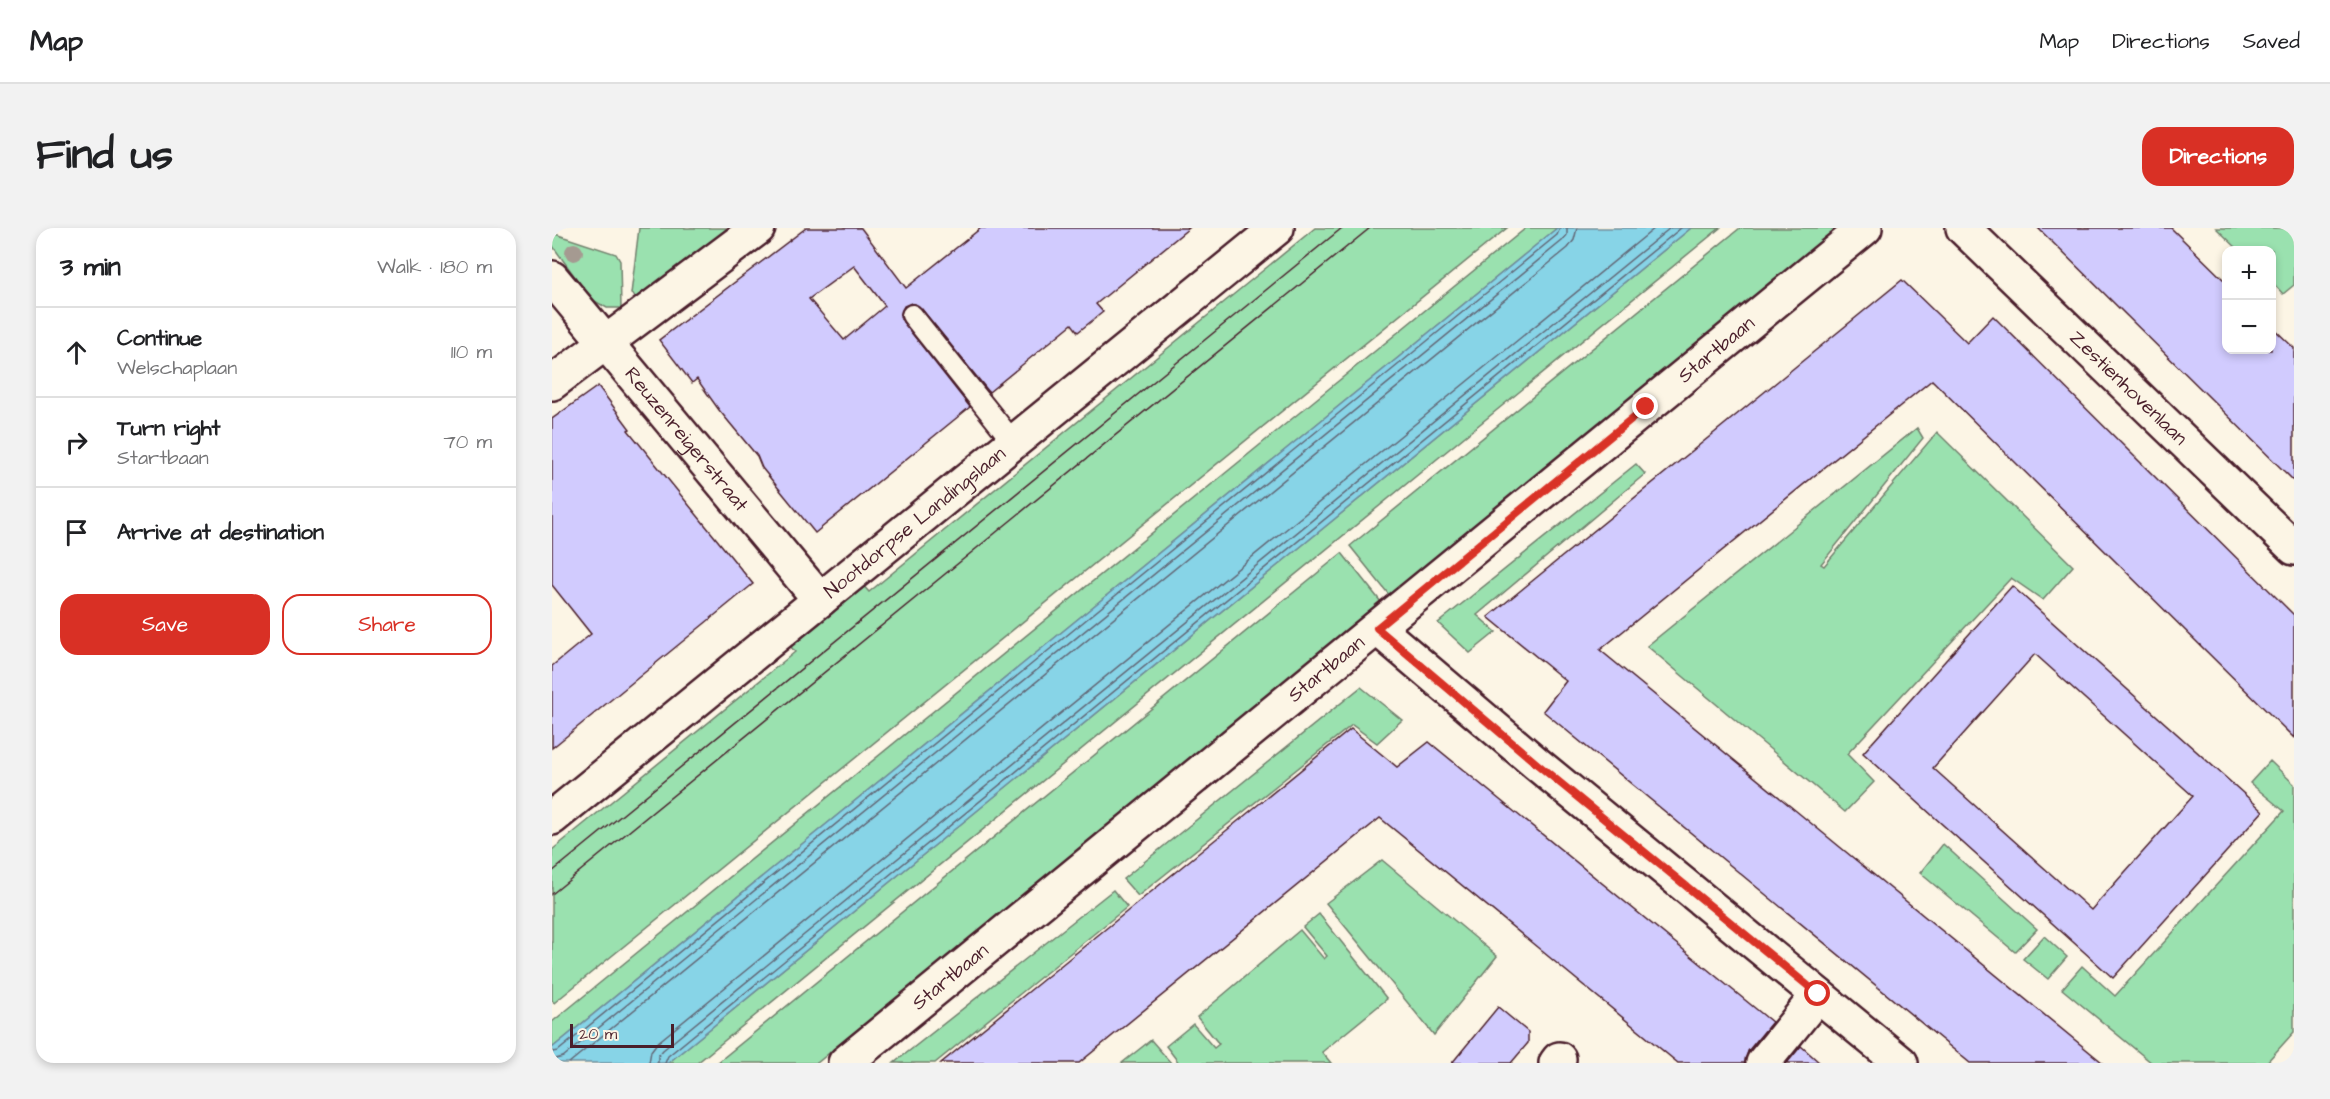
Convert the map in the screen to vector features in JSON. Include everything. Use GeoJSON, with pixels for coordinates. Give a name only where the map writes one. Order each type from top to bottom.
{"type":"FeatureCollection","features":[{"type":"Feature","properties":{"kind":"street"},"geometry":{"type":"LineString","coordinates":[[552,383],[758,228]]}},
{"type":"Feature","properties":{"kind":"street","name":"Nootdorpse Landingslaan"},"geometry":{"type":"LineString","coordinates":[[552,818],[1277,228]]}},
{"type":"Feature","properties":{"kind":"street","name":"Startbaan"},"geometry":{"type":"LineString","coordinates":[[845,1063],[1865,228]]}},
{"type":"Feature","properties":{"kind":"street","name":"Zestienhovenlaan"},"geometry":{"type":"LineString","coordinates":[[1963,228],[2294,548]]}},
{"type":"Feature","properties":{"kind":"street","name":"Reuzenreigerstraat"},"geometry":{"type":"LineString","coordinates":[[552,278],[820,600]]}},
{"type":"Feature","properties":{"kind":"street"},"geometry":{"type":"LineString","coordinates":[[1377,628],[1901,1063]]}},
{"type":"Feature","properties":{"kind":"street"},"geometry":{"type":"LineString","coordinates":[[1763,1063],[1818,994]]}},
{"type":"Feature","properties":{"kind":"lane"},"geometry":{"type":"LineString","coordinates":[[912,315],[1014,443]]}},
{"type":"Feature","properties":{"kind":"green space"},"geometry":{"type":"Polygon","coordinates":[[[639,228],[730,228],[637,298],[631,294],[639,228]]]}},
{"type":"Feature","properties":{"kind":"green space"},"geometry":{"type":"Polygon","coordinates":[[[1315,228],[1507,228],[554,1003],[552,1000],[552,850],[795,652],[787,642],[860,582],[869,592],[1315,228]]]}},
{"type":"Feature","properties":{"kind":"green space"},"geometry":{"type":"Polygon","coordinates":[[[1526,228],[1557,228],[552,1048],[552,1022],[1526,228]]]}},
{"type":"Feature","properties":{"kind":"green space"},"geometry":{"type":"Polygon","coordinates":[[[1691,228],[1720,228],[697,1063],[668,1063],[1691,228]]]}},
{"type":"Feature","properties":{"kind":"green space"},"geometry":{"type":"Polygon","coordinates":[[[1740,228],[1841,228],[1390,596],[1350,546],[1740,228]]]}},
{"type":"Feature","properties":{"kind":"green space"},"geometry":{"type":"Polygon","coordinates":[[[2216,228],[2294,228],[2294,285],[2283,294],[2276,286],[2276,246],[2235,246],[2216,228]]]}},
{"type":"Feature","properties":{"kind":"green space"},"geometry":{"type":"Polygon","coordinates":[[[552,233],[616,254],[620,261],[621,308],[607,308],[591,299],[552,245],[552,233]]]}},
{"type":"Feature","properties":{"kind":"green space"},"geometry":{"type":"Polygon","coordinates":[[[1917,428],[1923,438],[1821,564],[1824,566],[1937,432],[2073,566],[2043,600],[2011,578],[1847,754],[1874,782],[1845,812],[1647,646],[1917,428]]]}},
{"type":"Feature","properties":{"kind":"green space"},"geometry":{"type":"Polygon","coordinates":[[[1636,464],[1645,474],[1477,615],[1496,632],[1470,653],[1438,623],[1636,464]]]}},
{"type":"Feature","properties":{"kind":"green space"},"geometry":{"type":"Polygon","coordinates":[[[1342,553],[1381,602],[817,1063],[717,1063],[1342,553]]]}},
{"type":"Feature","properties":{"kind":"green space"},"geometry":{"type":"Polygon","coordinates":[[[1361,687],[1402,720],[1377,743],[1352,725],[1138,896],[1123,879],[1361,687]]]}},
{"type":"Feature","properties":{"kind":"green space"},"geometry":{"type":"Polygon","coordinates":[[[2270,761],[2294,784],[2294,1032],[2266,1063],[2152,1063],[2062,989],[2082,966],[2115,996],[2284,811],[2250,783],[2270,761]]]}},
{"type":"Feature","properties":{"kind":"green space"},"geometry":{"type":"Polygon","coordinates":[[[1943,844],[2037,929],[2015,952],[1920,873],[1943,844]]]}},
{"type":"Feature","properties":{"kind":"green space"},"geometry":{"type":"Polygon","coordinates":[[[1382,860],[1497,956],[1434,1035],[1326,903],[1382,860]]]}},
{"type":"Feature","properties":{"kind":"green space"},"geometry":{"type":"Polygon","coordinates":[[[1113,890],[1127,907],[935,1063],[894,1063],[1113,890]]]}},
{"type":"Feature","properties":{"kind":"green space"},"geometry":{"type":"Polygon","coordinates":[[[1319,914],[1387,999],[1322,1052],[1331,1063],[1179,1063],[1166,1046],[1193,1024],[1214,1048],[1219,1044],[1197,1017],[1300,930],[1324,959],[1327,956],[1303,927],[1319,914]]]}},
{"type":"Feature","properties":{"kind":"green space"},"geometry":{"type":"Polygon","coordinates":[[[2044,936],[2067,957],[2048,979],[2023,959],[2044,936]]]}},
{"type":"Feature","properties":{"kind":"green space"},"geometry":{"type":"Polygon","coordinates":[[[1151,1040],[1171,1063],[1122,1063],[1151,1040]]]}},
{"type":"Feature","properties":{"kind":"water"},"geometry":{"type":"Polygon","coordinates":[[[1557,228],[1691,228],[668,1063],[552,1063],[552,1048],[1557,228]]]}},
{"type":"Feature","properties":{"kind":"building"},"geometry":{"type":"Polygon","coordinates":[[[806,228],[861,228],[906,288],[981,228],[1189,228],[1096,304],[1103,312],[1078,332],[1072,324],[989,392],[921,308],[911,303],[904,306],[900,316],[903,322],[970,407],[815,533],[762,468],[757,456],[697,379],[692,383],[659,340],[806,228]],[[854,266],[809,299],[844,340],[885,306],[854,266]]]}},
{"type":"Feature","properties":{"kind":"building"},"geometry":{"type":"Polygon","coordinates":[[[2038,228],[2171,228],[2222,278],[2222,354],[2276,354],[2276,331],[2294,348],[2294,481],[2038,228]]]}},
{"type":"Feature","properties":{"kind":"building"},"geometry":{"type":"Polygon","coordinates":[[[1902,280],[1967,343],[1993,316],[2294,615],[2294,738],[1932,380],[1600,650],[2103,1063],[1970,1063],[1543,711],[1566,681],[1488,617],[1902,280]]]}},
{"type":"Feature","properties":{"kind":"building"},"geometry":{"type":"Polygon","coordinates":[[[598,386],[630,429],[628,430],[753,584],[552,748],[552,666],[591,634],[552,585],[552,419],[598,386]]]}},
{"type":"Feature","properties":{"kind":"building"},"geometry":{"type":"Polygon","coordinates":[[[2012,586],[2263,811],[2113,978],[1863,753],[2012,586]],[[2035,654],[1933,768],[2091,910],[2193,796],[2035,654]]]}},
{"type":"Feature","properties":{"kind":"building"},"geometry":{"type":"Polygon","coordinates":[[[1351,729],[1397,767],[1429,742],[1772,1022],[1748,1051],[1745,1063],[1678,1063],[1380,818],[1079,1063],[941,1063],[1351,729]]]}},
{"type":"Feature","properties":{"kind":"building"},"geometry":{"type":"Polygon","coordinates":[[[1498,1007],[1528,1032],[1528,1043],[1511,1063],[1452,1063],[1498,1007]]]}},
{"type":"Feature","properties":{"kind":"building"},"geometry":{"type":"Polygon","coordinates":[[[1801,1046],[1820,1063],[1787,1063],[1801,1046]]]}},
{"type":"Feature","properties":{"kind":"tram line"},"geometry":{"type":"LineString","coordinates":[[552,872],[1342,228]]}},
{"type":"Feature","properties":{"kind":"tram line"},"geometry":{"type":"LineString","coordinates":[[552,894],[1370,228]]}},
{"type":"Feature","properties":{"kind":"route"},"geometry":{"type":"LineString","coordinates":[[1646,407],[1377,628],[1537,764],[1818,994]]}}]}
